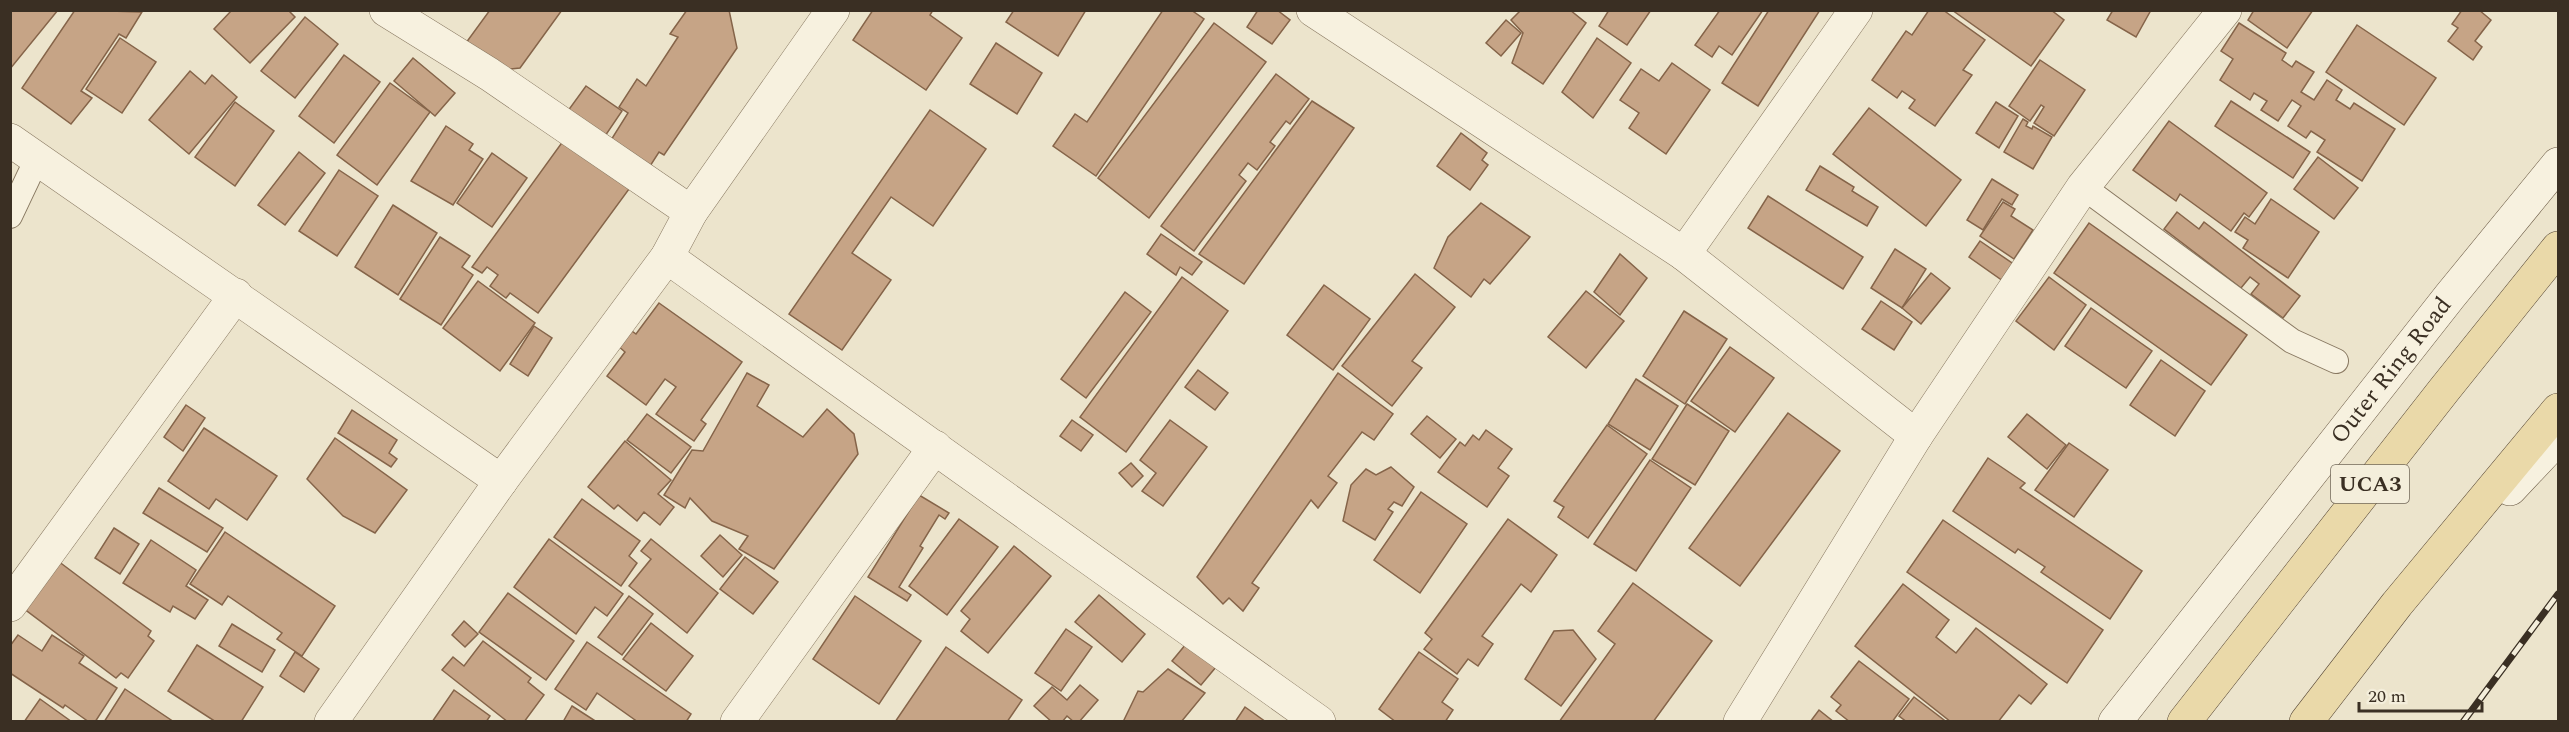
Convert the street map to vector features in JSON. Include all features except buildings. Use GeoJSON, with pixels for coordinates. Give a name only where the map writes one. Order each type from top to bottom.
{"type":"FeatureCollection","features":[{"type":"Feature","properties":{"kind":"main road","name":"UCA3"},"geometry":{"type":"LineString","coordinates":[[2184,722],[2444,390],[2559,248]]}},
{"type":"Feature","properties":{"kind":"main road"},"geometry":{"type":"LineString","coordinates":[[2306,722],[2397,604],[2559,410]]}},
{"type":"Feature","properties":{"kind":"street"},"geometry":{"type":"LineString","coordinates":[[386,10],[489,74],[691,212]]}},
{"type":"Feature","properties":{"kind":"street"},"geometry":{"type":"LineString","coordinates":[[1313,10],[1684,254],[1916,436]]}},
{"type":"Feature","properties":{"kind":"street"},"geometry":{"type":"LineString","coordinates":[[1684,254],[1856,10]]}},
{"type":"Feature","properties":{"kind":"street"},"geometry":{"type":"LineString","coordinates":[[1740,722],[1916,436],[2082,187],[2225,10]]}},
{"type":"Feature","properties":{"kind":"street"},"geometry":{"type":"LineString","coordinates":[[331,722],[501,481],[667,257],[691,212],[826,13]]}},
{"type":"Feature","properties":{"kind":"street"},"geometry":{"type":"LineString","coordinates":[[24,149],[501,481]]}},
{"type":"Feature","properties":{"kind":"street","name":"Outer Ring Road"},"geometry":{"type":"LineString","coordinates":[[2115,722],[2450,296],[2559,164]]}},
{"type":"Feature","properties":{"kind":"street"},"geometry":{"type":"LineString","coordinates":[[667,257],[1319,722]]}},
{"type":"Feature","properties":{"kind":"street"},"geometry":{"type":"LineString","coordinates":[[10,605],[236,295]]}},
{"type":"Feature","properties":{"kind":"street"},"geometry":{"type":"LineString","coordinates":[[2397,604],[2559,438]]}},
{"type":"Feature","properties":{"kind":"street"},"geometry":{"type":"LineString","coordinates":[[745,719],[935,447]]}},
{"type":"Feature","properties":{"kind":"lane"},"geometry":{"type":"LineString","coordinates":[[10,216],[24,149]]}},
{"type":"Feature","properties":{"kind":"lane"},"geometry":{"type":"LineString","coordinates":[[2082,187],[2292,342],[2336,361]]}},
{"type":"Feature","properties":{"kind":"railway"},"geometry":{"type":"LineString","coordinates":[[2463,722],[2558,594]]}}]}
